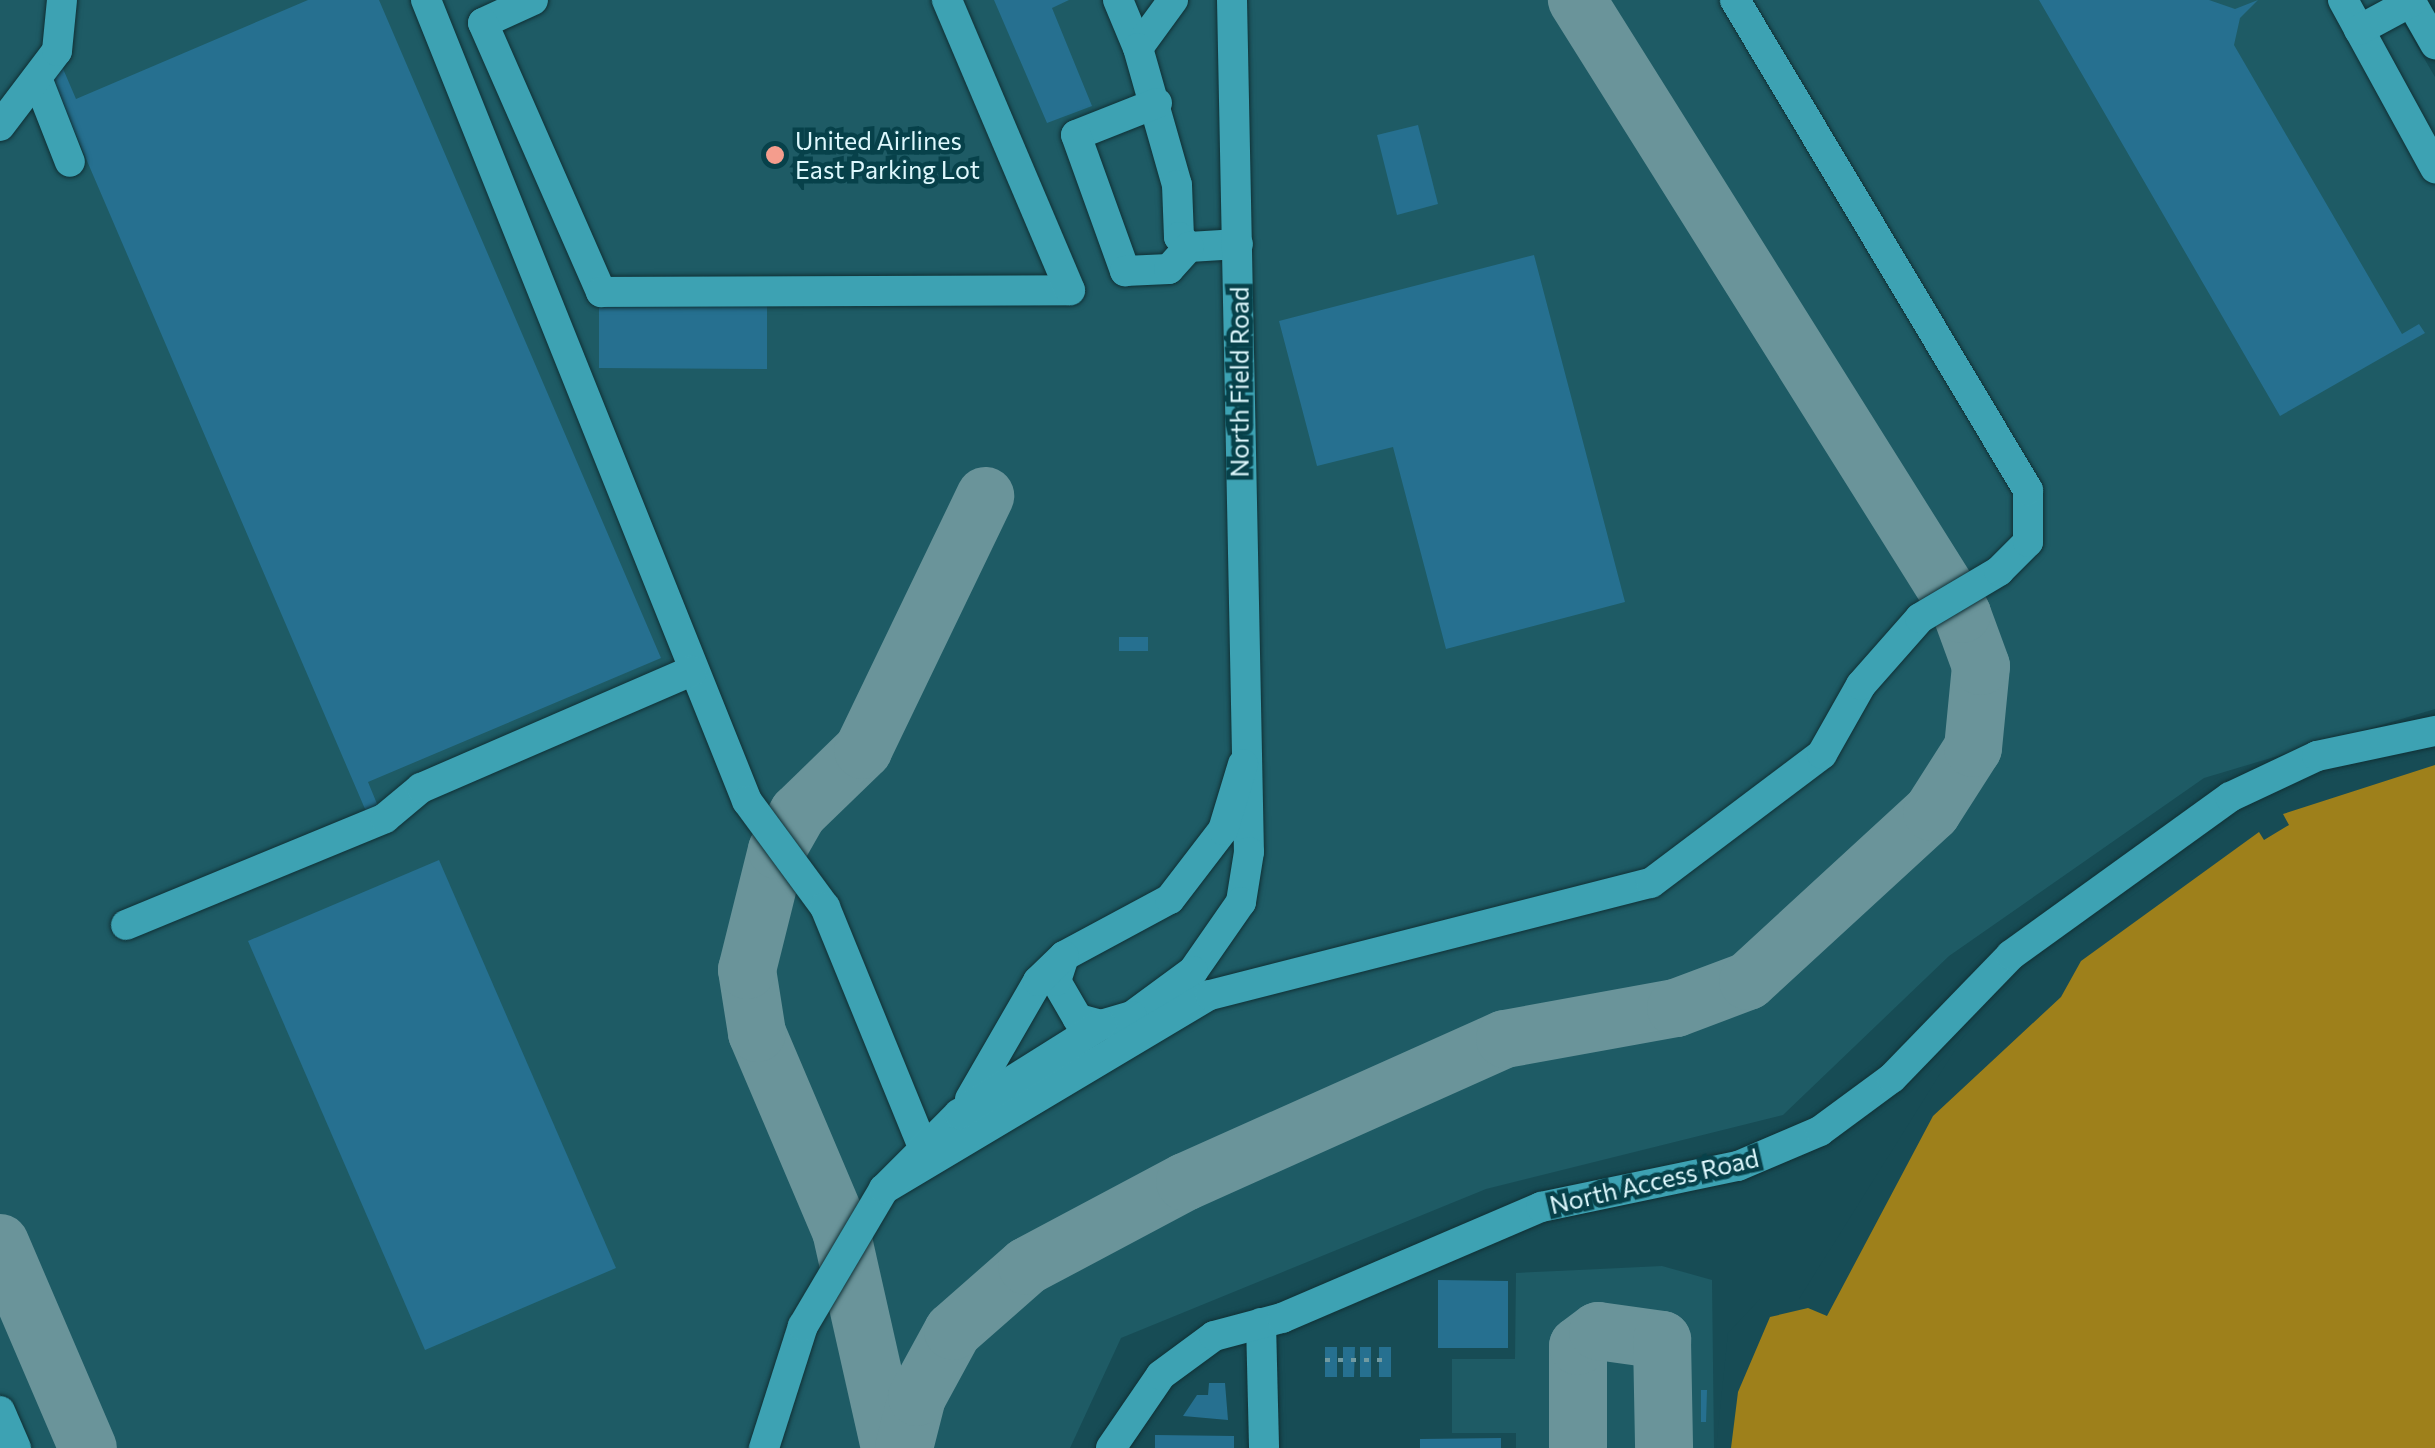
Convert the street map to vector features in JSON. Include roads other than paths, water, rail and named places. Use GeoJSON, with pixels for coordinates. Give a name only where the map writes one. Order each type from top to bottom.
{"type":"FeatureCollection","features":[{"type":"Feature","properties":{"kind":"street"},"geometry":{"type":"LineString","coordinates":[[0,126],[57,51],[62,0]]}},
{"type":"Feature","properties":{"kind":"street"},"geometry":{"type":"LineString","coordinates":[[426,0],[522,220],[692,671],[747,801],[825,907],[923,1147]]}},
{"type":"Feature","properties":{"kind":"street"},"geometry":{"type":"LineString","coordinates":[[533,0],[483,23],[601,292],[1070,290],[947,0]]}},
{"type":"Feature","properties":{"kind":"street"},"geometry":{"type":"LineString","coordinates":[[1118,0],[1157,103],[1179,236],[1189,248]]}},
{"type":"Feature","properties":{"kind":"street"},"geometry":{"type":"LineString","coordinates":[[1138,48],[1172,0]]}},
{"type":"Feature","properties":{"kind":"street","name":"North Field Road"},"geometry":{"type":"LineString","coordinates":[[959,1114],[1101,1025],[1132,1016],[1221,940],[1241,902],[1248,852],[1242,764],[1232,0]]}},
{"type":"Feature","properties":{"kind":"street"},"geometry":{"type":"LineString","coordinates":[[884,1190],[1210,995],[1651,883],[1822,754],[1860,685],[1920,618],[2000,571],[2028,542],[2028,490],[1735,0]]}},
{"type":"Feature","properties":{"kind":"street"},"geometry":{"type":"LineString","coordinates":[[2343,0],[2435,168]]}},
{"type":"Feature","properties":{"kind":"street"},"geometry":{"type":"LineString","coordinates":[[2359,30],[2410,1],[2435,44]]}},
{"type":"Feature","properties":{"kind":"street"},"geometry":{"type":"LineString","coordinates":[[38,78],[70,162]]}},
{"type":"Feature","properties":{"kind":"street"},"geometry":{"type":"LineString","coordinates":[[1157,103],[1076,135],[1125,270],[1169,269],[1189,248],[1238,244]]}},
{"type":"Feature","properties":{"kind":"street"},"geometry":{"type":"LineString","coordinates":[[126,925],[385,818],[421,788],[692,671]]}},
{"type":"Feature","properties":{"kind":"street","name":"North Access Road"},"geometry":{"type":"LineString","coordinates":[[1112,1448],[1176,1362],[1214,1336],[1261,1323],[1541,1207],[1738,1166],[1794,1144],[1892,1078],[2011,955],[2230,797],[2317,756],[2435,731]]}},
{"type":"Feature","properties":{"kind":"street","name":"North Field Road"},"geometry":{"type":"LineString","coordinates":[[959,1114],[1038,981],[1064,956],[1170,899],[1223,830],[1242,764]]}},
{"type":"Feature","properties":{"kind":"street"},"geometry":{"type":"LineString","coordinates":[[1064,956],[1061,1000],[1101,1025]]}},
{"type":"Feature","properties":{"kind":"street"},"geometry":{"type":"LineString","coordinates":[[764,1448],[803,1326],[884,1190],[959,1114]]}},
{"type":"Feature","properties":{"kind":"street"},"geometry":{"type":"LineString","coordinates":[[1261,1323],[1264,1448]]}},
{"type":"Feature","properties":{"kind":"street"},"geometry":{"type":"LineString","coordinates":[[0,1411],[16,1448]]}},
{"type":"Feature","properties":{"kind":"place","name":"United Airlines East Parking Lot"},"geometry":{"type":"Point","coordinates":[775,155]}}]}
